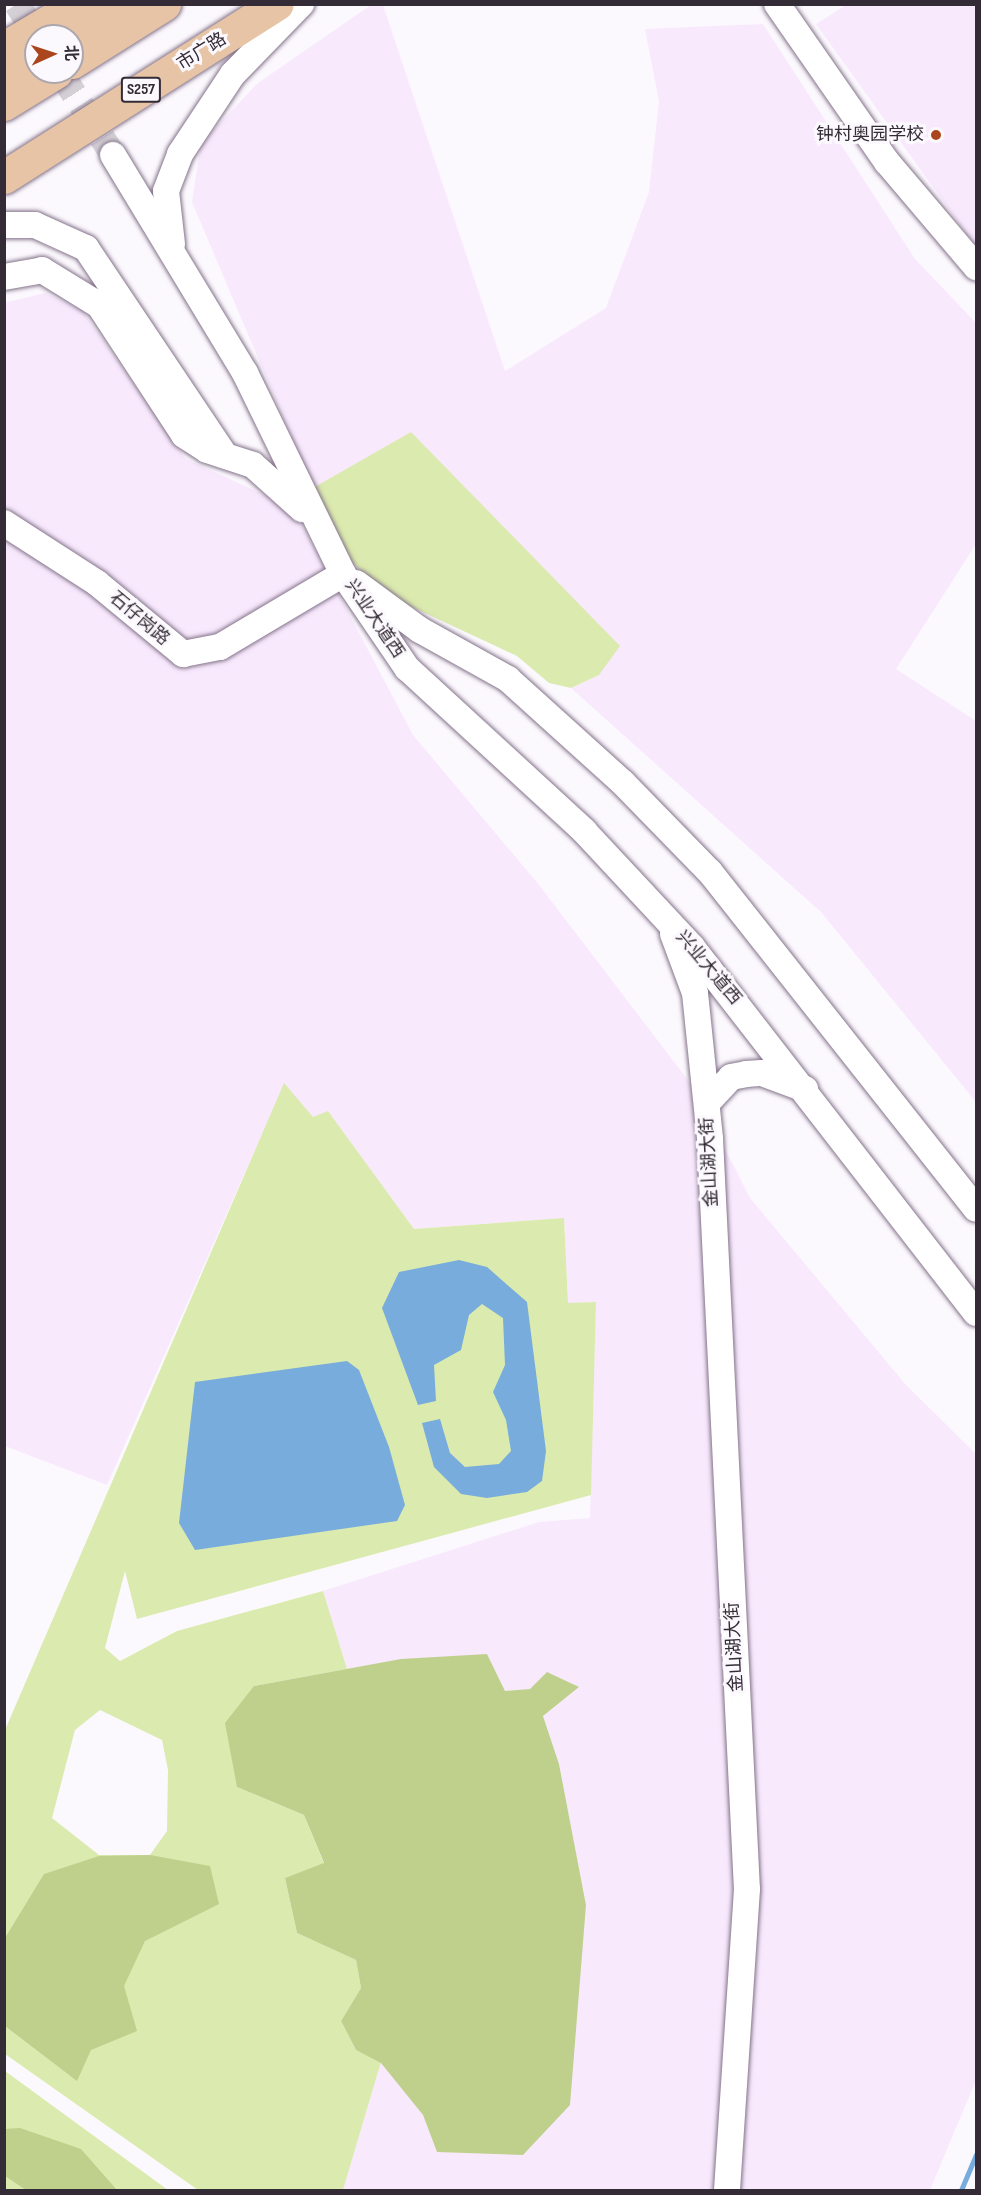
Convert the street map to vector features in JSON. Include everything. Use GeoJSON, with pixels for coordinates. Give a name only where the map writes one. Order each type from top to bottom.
{"type":"FeatureCollection","features":[{"type":"Feature","properties":{"kind":"main road"},"geometry":{"type":"LineString","coordinates":[[4,48],[78,4]]}},
{"type":"Feature","properties":{"kind":"main road"},"geometry":{"type":"LineString","coordinates":[[83,24],[114,4]]}},
{"type":"Feature","properties":{"kind":"main road"},"geometry":{"type":"LineString","coordinates":[[84,54],[164,4]]}},
{"type":"Feature","properties":{"kind":"main road","name":"市广路"},"geometry":{"type":"LineString","coordinates":[[4,177],[277,4]]}},
{"type":"Feature","properties":{"kind":"main road"},"geometry":{"type":"LineString","coordinates":[[4,74],[24,62]]}},
{"type":"Feature","properties":{"kind":"main road"},"geometry":{"type":"LineString","coordinates":[[4,104],[36,84]]}},
{"type":"Feature","properties":{"kind":"street"},"geometry":{"type":"LineString","coordinates":[[176,265],[166,191],[180,154],[233,74],[301,4]]}},
{"type":"Feature","properties":{"kind":"street"},"geometry":{"type":"LineString","coordinates":[[777,4],[887,162],[976,267]]}},
{"type":"Feature","properties":{"kind":"street"},"geometry":{"type":"LineString","coordinates":[[113,155],[176,265],[245,373],[343,574]]}},
{"type":"Feature","properties":{"kind":"street"},"geometry":{"type":"LineString","coordinates":[[4,225],[35,225],[65,235],[100,262],[224,454]]}},
{"type":"Feature","properties":{"kind":"street"},"geometry":{"type":"LineString","coordinates":[[4,277],[42,270],[99,305],[184,435],[276,482],[318,525]]}},
{"type":"Feature","properties":{"kind":"street","name":"石仔岗路"},"geometry":{"type":"LineString","coordinates":[[4,523],[97,583],[183,654],[220,647],[343,574]]}},
{"type":"Feature","properties":{"kind":"street","name":"兴业大道西"},"geometry":{"type":"LineString","coordinates":[[343,574],[407,668],[584,831],[649,899],[805,1089],[976,1313]]}},
{"type":"Feature","properties":{"kind":"street","name":"兴业大道西"},"geometry":{"type":"LineString","coordinates":[[343,574],[420,630],[508,679],[631,790],[710,872],[976,1209]]}},
{"type":"Feature","properties":{"kind":"street","name":"金山湖大街"},"geometry":{"type":"LineString","coordinates":[[649,899],[674,936],[695,993],[707,1104],[747,1889],[728,2190]]}},
{"type":"Feature","properties":{"kind":"street"},"geometry":{"type":"LineString","coordinates":[[707,1104],[731,1077],[746,1074],[762,1073],[805,1089]]}},
{"type":"Feature","properties":{"kind":"shaded area","name":"钟村奥园学校"},"geometry":{"type":"Polygon","coordinates":[[[848,4],[976,5],[976,247],[816,24],[848,4]]]}},
{"type":"Feature","properties":{"kind":"shaded area"},"geometry":{"type":"Polygon","coordinates":[[[371,5],[383,5],[505,371],[606,308],[649,192],[659,101],[645,29],[763,24],[915,259],[976,323],[976,544],[896,669],[976,721],[976,1102],[821,912],[571,688],[599,675],[313,488],[192,202],[201,143],[258,83],[371,5]]]}},
{"type":"Feature","properties":{"kind":"shaded area"},"geometry":{"type":"Polygon","coordinates":[[[45,293],[82,310],[186,459],[293,508],[413,735],[539,885],[694,1088],[750,1198],[906,1385],[976,1454],[976,2080],[930,2190],[343,2190],[381,2062],[423,2115],[437,2152],[586,1905],[559,1764],[543,1716],[579,1687],[505,1691],[487,1654],[347,1669],[323,1591],[539,1522],[590,1518],[596,1302],[568,1304],[564,1218],[414,1229],[328,1111],[313,1118],[284,1084],[107,1485],[5,1446],[4,303],[45,293]]]}},
{"type":"Feature","properties":{"kind":"green space"},"geometry":{"type":"Polygon","coordinates":[[[411,432],[620,646],[599,675],[571,688],[549,683],[517,656],[382,593],[350,560],[313,488],[411,432]]]}},
{"type":"Feature","properties":{"kind":"green space"},"geometry":{"type":"Polygon","coordinates":[[[284,1083],[313,1117],[328,1111],[414,1229],[564,1218],[568,1303],[596,1302],[591,1495],[137,1619],[125,1571],[105,1648],[120,1661],[177,1631],[323,1591],[347,1669],[254,1686],[237,1787],[304,1815],[324,1864],[285,1878],[297,1933],[356,1960],[361,1988],[341,2021],[356,2050],[381,2062],[343,2190],[198,2190],[5,2054],[5,1730],[284,1083]],[[100,1710],[75,1730],[52,1818],[99,1855],[150,1855],[167,1831],[168,1770],[162,1740],[100,1710]]]}},
{"type":"Feature","properties":{"kind":"green space"},"geometry":{"type":"Polygon","coordinates":[[[487,1654],[505,1691],[530,1689],[547,1672],[579,1687],[543,1716],[559,1764],[586,1905],[570,2105],[523,2155],[437,2152],[423,2115],[381,2063],[356,2050],[341,2021],[361,1988],[356,1960],[297,1933],[285,1878],[324,1863],[304,1815],[237,1787],[225,1723],[254,1686],[401,1659],[487,1654]]]}},
{"type":"Feature","properties":{"kind":"green space"},"geometry":{"type":"Polygon","coordinates":[[[150,1855],[210,1866],[219,1904],[145,1941],[124,1986],[137,2031],[91,2050],[77,2081],[5,2026],[5,1938],[44,1874],[99,1856],[150,1855]]]}},
{"type":"Feature","properties":{"kind":"green space"},"geometry":{"type":"Polygon","coordinates":[[[5,2071],[168,2190],[5,2190],[5,2071]]]}},
{"type":"Feature","properties":{"kind":"green space"},"geometry":{"type":"Polygon","coordinates":[[[20,2128],[81,2149],[117,2190],[26,2190],[5,2176],[5,2129],[20,2128]]]}},
{"type":"Feature","properties":{"kind":"water"},"geometry":{"type":"Polygon","coordinates":[[[459,1260],[487,1267],[527,1302],[546,1451],[542,1481],[527,1492],[487,1498],[461,1494],[434,1467],[422,1423],[440,1419],[450,1453],[465,1467],[499,1464],[511,1451],[506,1420],[493,1392],[505,1365],[503,1318],[482,1304],[469,1315],[461,1350],[434,1365],[436,1401],[418,1405],[382,1308],[399,1272],[459,1260]]]}},
{"type":"Feature","properties":{"kind":"water"},"geometry":{"type":"Polygon","coordinates":[[[347,1361],[359,1370],[389,1447],[405,1505],[397,1521],[195,1550],[179,1523],[195,1382],[347,1361]]]}},
{"type":"Feature","properties":{"kind":"waterway"},"geometry":{"type":"LineString","coordinates":[[961,2190],[976,2154]]}},
{"type":"Feature","properties":{"kind":"tunnel"},"geometry":{"type":"LineString","coordinates":[[17,4],[30,24]]}},
{"type":"Feature","properties":{"kind":"tunnel"},"geometry":{"type":"LineString","coordinates":[[68,84],[113,155]]}},
{"type":"Feature","properties":{"kind":"place","name":"钟村奥园学校"},"geometry":{"type":"Point","coordinates":[936,135]}}]}
